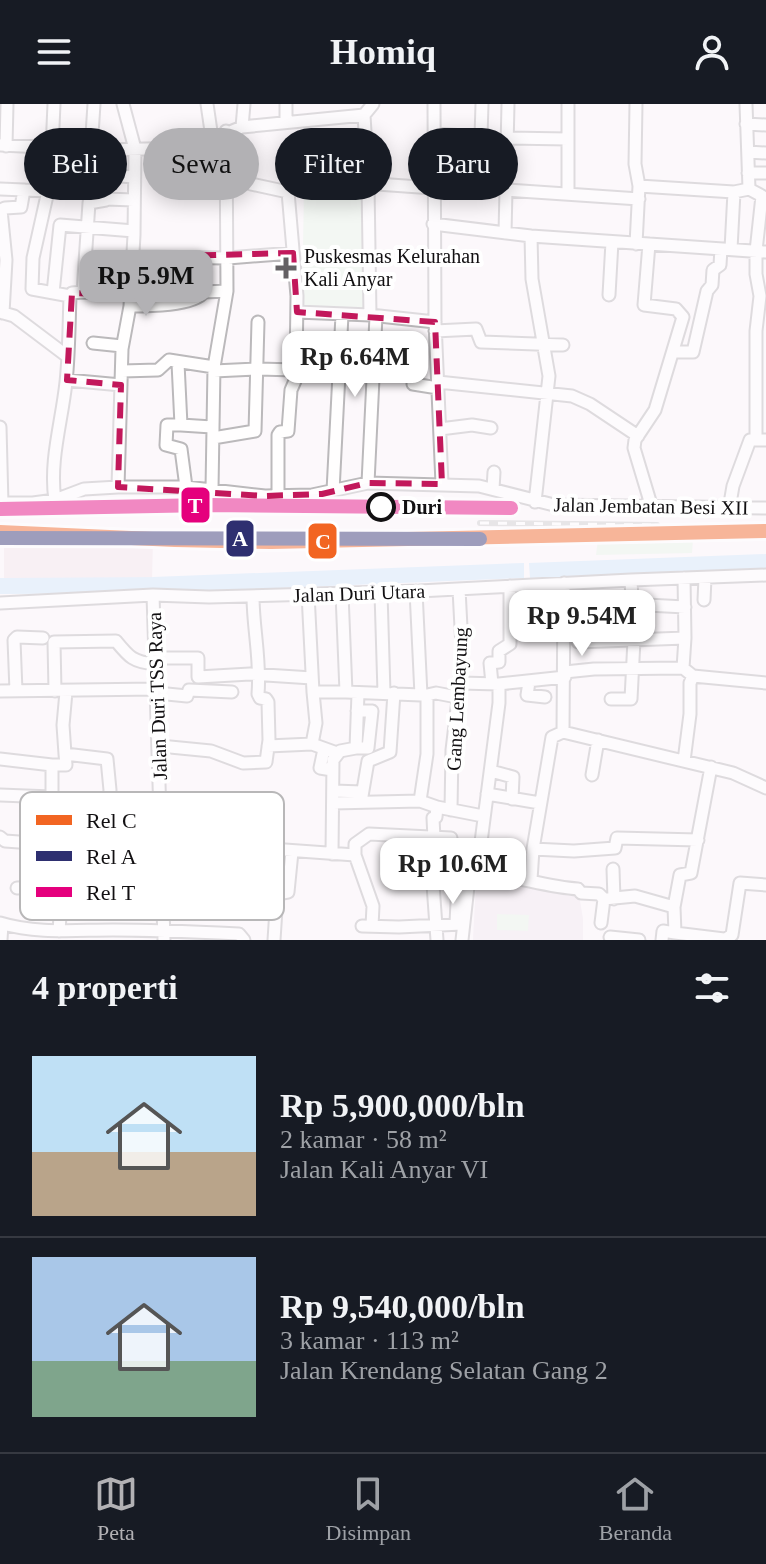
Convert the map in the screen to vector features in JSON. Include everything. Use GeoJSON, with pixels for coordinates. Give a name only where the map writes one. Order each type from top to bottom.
{"type":"FeatureCollection","features":[{"type":"Feature","properties":{"kind":"street"},"geometry":{"type":"LineString","coordinates":[[7,104],[3,146],[24,147]]}},
{"type":"Feature","properties":{"kind":"street"},"geometry":{"type":"LineString","coordinates":[[53,128],[54,104]]}},
{"type":"Feature","properties":{"kind":"street"},"geometry":{"type":"LineString","coordinates":[[92,128],[94,104]]}},
{"type":"Feature","properties":{"kind":"street"},"geometry":{"type":"LineString","coordinates":[[118,487],[121,385],[134,231],[135,149],[123,104]]}},
{"type":"Feature","properties":{"kind":"street"},"geometry":{"type":"LineString","coordinates":[[207,104],[211,128]]}},
{"type":"Feature","properties":{"kind":"street"},"geometry":{"type":"LineString","coordinates":[[242,127],[244,104]]}},
{"type":"Feature","properties":{"kind":"street"},"geometry":{"type":"LineString","coordinates":[[286,104],[286,122]]}},
{"type":"Feature","properties":{"kind":"street"},"geometry":{"type":"LineString","coordinates":[[365,128],[364,115],[373,104]]}},
{"type":"Feature","properties":{"kind":"street"},"geometry":{"type":"LineString","coordinates":[[434,104],[434,128]]}},
{"type":"Feature","properties":{"kind":"street"},"geometry":{"type":"LineString","coordinates":[[481,128],[482,104]]}},
{"type":"Feature","properties":{"kind":"street"},"geometry":{"type":"LineString","coordinates":[[508,104],[508,128]]}},
{"type":"Feature","properties":{"kind":"street"},"geometry":{"type":"LineString","coordinates":[[568,104],[568,194]]}},
{"type":"Feature","properties":{"kind":"street"},"geometry":{"type":"LineString","coordinates":[[636,104],[635,164],[639,192],[636,244]]}},
{"type":"Feature","properties":{"kind":"street"},"geometry":{"type":"LineString","coordinates":[[746,104],[749,189]]}},
{"type":"Feature","properties":{"kind":"street"},"geometry":{"type":"LineString","coordinates":[[238,128],[364,115]]}},
{"type":"Feature","properties":{"kind":"street"},"geometry":{"type":"LineString","coordinates":[[746,124],[766,125]]}},
{"type":"Feature","properties":{"kind":"street"},"geometry":{"type":"LineString","coordinates":[[518,138],[568,139]]}},
{"type":"Feature","properties":{"kind":"street"},"geometry":{"type":"LineString","coordinates":[[127,149],[143,149]]}},
{"type":"Feature","properties":{"kind":"street"},"geometry":{"type":"LineString","coordinates":[[748,152],[766,153]]}},
{"type":"Feature","properties":{"kind":"street"},"geometry":{"type":"LineString","coordinates":[[748,173],[766,173]]}},
{"type":"Feature","properties":{"kind":"street"},"geometry":{"type":"LineString","coordinates":[[127,176],[134,177]]}},
{"type":"Feature","properties":{"kind":"street"},"geometry":{"type":"LineString","coordinates":[[518,188],[568,194],[734,192],[749,189],[762,196],[761,252],[756,274],[760,296],[761,439],[750,440],[733,486],[729,509]]}},
{"type":"Feature","properties":{"kind":"street"},"geometry":{"type":"LineString","coordinates":[[0,189],[24,190],[21,207],[1,210],[6,260],[2,312],[14,316],[67,356]]}},
{"type":"Feature","properties":{"kind":"street"},"geometry":{"type":"LineString","coordinates":[[673,352],[693,352],[707,291],[712,285],[713,270],[720,265],[726,249],[734,192]]}},
{"type":"Feature","properties":{"kind":"street"},"geometry":{"type":"LineString","coordinates":[[46,200],[33,258],[32,286],[35,290],[70,296],[83,292],[156,306],[198,298],[204,292],[227,291]]}},
{"type":"Feature","properties":{"kind":"street"},"geometry":{"type":"LineString","coordinates":[[83,292],[89,203],[102,200]]}},
{"type":"Feature","properties":{"kind":"street"},"geometry":{"type":"LineString","coordinates":[[127,200],[134,200]]}},
{"type":"Feature","properties":{"kind":"street"},"geometry":{"type":"LineString","coordinates":[[212,489],[214,369],[227,291],[227,200]]}},
{"type":"Feature","properties":{"kind":"street"},"geometry":{"type":"LineString","coordinates":[[278,495],[278,435],[288,430],[291,390],[298,374],[289,200]]}},
{"type":"Feature","properties":{"kind":"street"},"geometry":{"type":"LineString","coordinates":[[368,483],[373,316],[369,200]]}},
{"type":"Feature","properties":{"kind":"street"},"geometry":{"type":"LineString","coordinates":[[435,200],[435,326],[442,484]]}},
{"type":"Feature","properties":{"kind":"street"},"geometry":{"type":"LineString","coordinates":[[505,233],[506,200]]}},
{"type":"Feature","properties":{"kind":"street"},"geometry":{"type":"LineString","coordinates":[[433,224],[531,236],[761,252]]}},
{"type":"Feature","properties":{"kind":"street"},"geometry":{"type":"LineString","coordinates":[[53,293],[60,225],[134,231]]}},
{"type":"Feature","properties":{"kind":"street"},"geometry":{"type":"LineString","coordinates":[[531,236],[532,279],[549,376],[535,502]]}},
{"type":"Feature","properties":{"kind":"street"},"geometry":{"type":"LineString","coordinates":[[609,295],[612,242]]}},
{"type":"Feature","properties":{"kind":"street"},"geometry":{"type":"LineString","coordinates":[[649,244],[644,305],[676,309],[683,317],[655,410],[634,448],[652,508]]}},
{"type":"Feature","properties":{"kind":"street"},"geometry":{"type":"LineString","coordinates":[[133,257],[228,258],[293,253]]}},
{"type":"Feature","properties":{"kind":"street"},"geometry":{"type":"LineString","coordinates":[[55,500],[56,456],[67,380],[70,296]]}},
{"type":"Feature","properties":{"kind":"street"},"geometry":{"type":"LineString","coordinates":[[297,312],[373,316],[476,329],[481,342],[563,345]]}},
{"type":"Feature","properties":{"kind":"street"},"geometry":{"type":"LineString","coordinates":[[333,491],[342,315]]}},
{"type":"Feature","properties":{"kind":"street"},"geometry":{"type":"LineString","coordinates":[[186,487],[181,449],[166,445],[167,425],[181,425],[212,433],[255,431],[258,322]]}},
{"type":"Feature","properties":{"kind":"street"},"geometry":{"type":"LineString","coordinates":[[93,343],[125,348]]}},
{"type":"Feature","properties":{"kind":"street"},"geometry":{"type":"LineString","coordinates":[[122,371],[158,370],[166,360],[214,369],[296,370]]}},
{"type":"Feature","properties":{"kind":"street"},"geometry":{"type":"LineString","coordinates":[[178,363],[181,425]]}},
{"type":"Feature","properties":{"kind":"street"},"geometry":{"type":"LineString","coordinates":[[67,380],[121,385]]}},
{"type":"Feature","properties":{"kind":"street"},"geometry":{"type":"LineString","coordinates":[[413,384],[572,396],[590,404],[638,436]]}},
{"type":"Feature","properties":{"kind":"street"},"geometry":{"type":"LineString","coordinates":[[440,429],[472,425],[491,428]]}},
{"type":"Feature","properties":{"kind":"street"},"geometry":{"type":"LineString","coordinates":[[0,427],[1,504]]}},
{"type":"Feature","properties":{"kind":"street"},"geometry":{"type":"LineString","coordinates":[[493,489],[494,472]]}},
{"type":"Feature","properties":{"kind":"street","name":"Jalan Jembatan Besi XII"},"geometry":{"type":"LineString","coordinates":[[1,504],[55,500],[84,489],[118,487],[186,487],[312,495],[368,483],[442,484],[493,489],[554,505],[766,508]]}},
{"type":"Feature","properties":{"kind":"street","name":"Jalan Duri Utara"},"geometry":{"type":"LineString","coordinates":[[0,603],[153,595],[381,593],[766,575]]}},
{"type":"Feature","properties":{"kind":"street"},"geometry":{"type":"LineString","coordinates":[[683,668],[684,578]]}},
{"type":"Feature","properties":{"kind":"street"},"geometry":{"type":"LineString","coordinates":[[704,600],[705,578]]}},
{"type":"Feature","properties":{"kind":"street"},"geometry":{"type":"LineString","coordinates":[[611,699],[631,700],[634,640],[631,580]]}},
{"type":"Feature","properties":{"kind":"street"},"geometry":{"type":"LineString","coordinates":[[531,880],[540,803],[565,675],[564,583]]}},
{"type":"Feature","properties":{"kind":"street"},"geometry":{"type":"LineString","coordinates":[[459,924],[469,878],[478,867],[491,771],[496,684],[490,663],[499,662],[500,650],[510,644],[510,586]]}},
{"type":"Feature","properties":{"kind":"street","name":"Gang Lembayung"},"geometry":{"type":"LineString","coordinates":[[451,810],[452,750],[460,683],[459,589]]}},
{"type":"Feature","properties":{"kind":"street"},"geometry":{"type":"LineString","coordinates":[[416,591],[427,754],[420,801]]}},
{"type":"Feature","properties":{"kind":"street"},"geometry":{"type":"LineString","coordinates":[[362,797],[368,761],[390,752],[381,593]]}},
{"type":"Feature","properties":{"kind":"street"},"geometry":{"type":"LineString","coordinates":[[308,594],[316,723],[312,744]]}},
{"type":"Feature","properties":{"kind":"street"},"geometry":{"type":"LineString","coordinates":[[332,854],[332,770],[337,753],[343,749],[368,748],[372,725],[372,711],[357,711],[352,692],[342,594]]}},
{"type":"Feature","properties":{"kind":"street","name":"Jalan Duri TSS Raya"},"geometry":{"type":"LineString","coordinates":[[153,595],[161,792]]}},
{"type":"Feature","properties":{"kind":"street"},"geometry":{"type":"LineString","coordinates":[[160,746],[211,751],[243,763],[265,763],[268,702],[259,697],[253,596]]}},
{"type":"Feature","properties":{"kind":"street"},"geometry":{"type":"LineString","coordinates":[[547,617],[641,611],[647,605],[685,607]]}},
{"type":"Feature","properties":{"kind":"street"},"geometry":{"type":"LineString","coordinates":[[16,691],[14,640],[17,637],[43,638]]}},
{"type":"Feature","properties":{"kind":"street"},"geometry":{"type":"LineString","coordinates":[[578,642],[685,638]]}},
{"type":"Feature","properties":{"kind":"street"},"geometry":{"type":"LineString","coordinates":[[0,759],[66,765],[54,642],[116,641],[124,655],[145,663],[198,658],[198,677],[260,675],[312,678]]}},
{"type":"Feature","properties":{"kind":"street"},"geometry":{"type":"LineString","coordinates":[[460,683],[529,682],[565,675],[683,668],[693,676],[766,683]]}},
{"type":"Feature","properties":{"kind":"street"},"geometry":{"type":"LineString","coordinates":[[684,761],[693,676]]}},
{"type":"Feature","properties":{"kind":"street"},"geometry":{"type":"LineString","coordinates":[[529,682],[528,695],[545,697]]}},
{"type":"Feature","properties":{"kind":"street"},"geometry":{"type":"LineString","coordinates":[[0,691],[156,691],[188,696],[189,690],[232,692]]}},
{"type":"Feature","properties":{"kind":"street"},"geometry":{"type":"LineString","coordinates":[[313,692],[438,693],[457,697]]}},
{"type":"Feature","properties":{"kind":"street"},"geometry":{"type":"LineString","coordinates":[[553,732],[711,767],[743,776],[766,788]]}},
{"type":"Feature","properties":{"kind":"street"},"geometry":{"type":"LineString","coordinates":[[592,775],[598,740]]}},
{"type":"Feature","properties":{"kind":"street"},"geometry":{"type":"LineString","coordinates":[[268,746],[312,744],[337,753]]}},
{"type":"Feature","properties":{"kind":"street"},"geometry":{"type":"LineString","coordinates":[[324,749],[320,768],[332,770]]}},
{"type":"Feature","properties":{"kind":"street"},"geometry":{"type":"LineString","coordinates":[[65,754],[107,759],[110,792]]}},
{"type":"Feature","properties":{"kind":"street"},"geometry":{"type":"LineString","coordinates":[[52,765],[52,792]]}},
{"type":"Feature","properties":{"kind":"street"},"geometry":{"type":"LineString","coordinates":[[675,933],[674,907],[680,875],[691,873],[711,767]]}},
{"type":"Feature","properties":{"kind":"street"},"geometry":{"type":"LineString","coordinates":[[491,771],[513,777],[512,799]]}},
{"type":"Feature","properties":{"kind":"street"},"geometry":{"type":"LineString","coordinates":[[487,794],[540,803]]}},
{"type":"Feature","properties":{"kind":"street"},"geometry":{"type":"LineString","coordinates":[[0,795],[20,796]]}},
{"type":"Feature","properties":{"kind":"street"},"geometry":{"type":"LineString","coordinates":[[334,797],[420,801],[483,816]]}},
{"type":"Feature","properties":{"kind":"street"},"geometry":{"type":"LineString","coordinates":[[434,838],[433,818],[436,817],[437,807]]}},
{"type":"Feature","properties":{"kind":"street"},"geometry":{"type":"LineString","coordinates":[[451,838],[369,834],[355,844],[355,855],[371,897],[367,926],[459,924]]}},
{"type":"Feature","properties":{"kind":"street"},"geometry":{"type":"LineString","coordinates":[[0,837],[5,841],[20,842]]}},
{"type":"Feature","properties":{"kind":"street"},"geometry":{"type":"LineString","coordinates":[[533,849],[574,851],[615,848],[617,838],[698,840]]}},
{"type":"Feature","properties":{"kind":"street"},"geometry":{"type":"LineString","coordinates":[[284,851],[355,855]]}},
{"type":"Feature","properties":{"kind":"street"},"geometry":{"type":"LineString","coordinates":[[284,893],[288,892],[292,852]]}},
{"type":"Feature","properties":{"kind":"street"},"geometry":{"type":"LineString","coordinates":[[462,940],[459,860],[554,887],[599,894],[609,899],[635,896],[674,907]]}},
{"type":"Feature","properties":{"kind":"street"},"geometry":{"type":"LineString","coordinates":[[601,923],[609,899],[613,869]]}},
{"type":"Feature","properties":{"kind":"street"},"geometry":{"type":"LineString","coordinates":[[432,871],[437,940]]}},
{"type":"Feature","properties":{"kind":"street"},"geometry":{"type":"LineString","coordinates":[[662,940],[663,931],[724,939],[732,935],[740,883],[766,885]]}},
{"type":"Feature","properties":{"kind":"street"},"geometry":{"type":"LineString","coordinates":[[274,940],[275,920]]}},
{"type":"Feature","properties":{"kind":"street"},"geometry":{"type":"LineString","coordinates":[[1,940],[1,923],[21,929],[68,934],[239,934],[244,940]]}},
{"type":"Feature","properties":{"kind":"street"},"geometry":{"type":"LineString","coordinates":[[399,927],[403,940]]}},
{"type":"Feature","properties":{"kind":"street"},"geometry":{"type":"LineString","coordinates":[[610,937],[639,940]]}},
{"type":"Feature","properties":{"kind":"highlighted area"},"geometry":{"type":"Polygon","coordinates":[[[293,253],[297,312],[435,322],[442,484],[368,483],[322,494],[265,496],[118,487],[121,385],[67,380],[72,293],[130,295],[133,257],[293,253]]]}},
{"type":"Feature","properties":{"kind":"shaded area"},"geometry":{"type":"Polygon","coordinates":[[[304,200],[370,200],[368,309],[302,308],[304,200]]]}},
{"type":"Feature","properties":{"kind":"shaded area"},"geometry":{"type":"Polygon","coordinates":[[[4,538],[153,540],[152,581],[4,584],[4,538]]]}},
{"type":"Feature","properties":{"kind":"shaded area"},"geometry":{"type":"Polygon","coordinates":[[[598,539],[693,539],[692,553],[596,555],[598,539]]]}},
{"type":"Feature","properties":{"kind":"shaded area"},"geometry":{"type":"Polygon","coordinates":[[[476,884],[578,889],[583,940],[473,940],[476,884]]]}},
{"type":"Feature","properties":{"kind":"shaded area"},"geometry":{"type":"Polygon","coordinates":[[[497,914],[529,915],[528,931],[497,930],[497,914]]]}},
{"type":"Feature","properties":{"kind":"water"},"geometry":{"type":"Polygon","coordinates":[[[766,554],[766,571],[530,578],[529,563],[766,554]]]}},
{"type":"Feature","properties":{"kind":"water"},"geometry":{"type":"Polygon","coordinates":[[[524,563],[524,578],[153,593],[153,577],[524,563]]]}},
{"type":"Feature","properties":{"kind":"waterway","name":"Duri"},"geometry":{"type":"LineString","coordinates":[[0,586],[174,585]]}},
{"type":"Feature","properties":{"kind":"railway"},"geometry":{"type":"LineString","coordinates":[[480,523],[657,525]]}},
{"type":"Feature","properties":{"kind":"rail line","name":"T"},"geometry":{"type":"LineString","coordinates":[[0,509],[208,505],[511,508]]}},
{"type":"Feature","properties":{"kind":"rail line","name":"C"},"geometry":{"type":"LineString","coordinates":[[0,532],[271,542],[766,531]]}},
{"type":"Feature","properties":{"kind":"rail line","name":"A"},"geometry":{"type":"LineString","coordinates":[[0,538],[480,539]]}},
{"type":"Feature","properties":{"kind":"place","name":"Puskesmas Kelurahan Kali Anyar"},"geometry":{"type":"Point","coordinates":[286,268]}},
{"type":"Feature","properties":{"kind":"place","name":"Duri"},"geometry":{"type":"Point","coordinates":[381,507]}}]}
